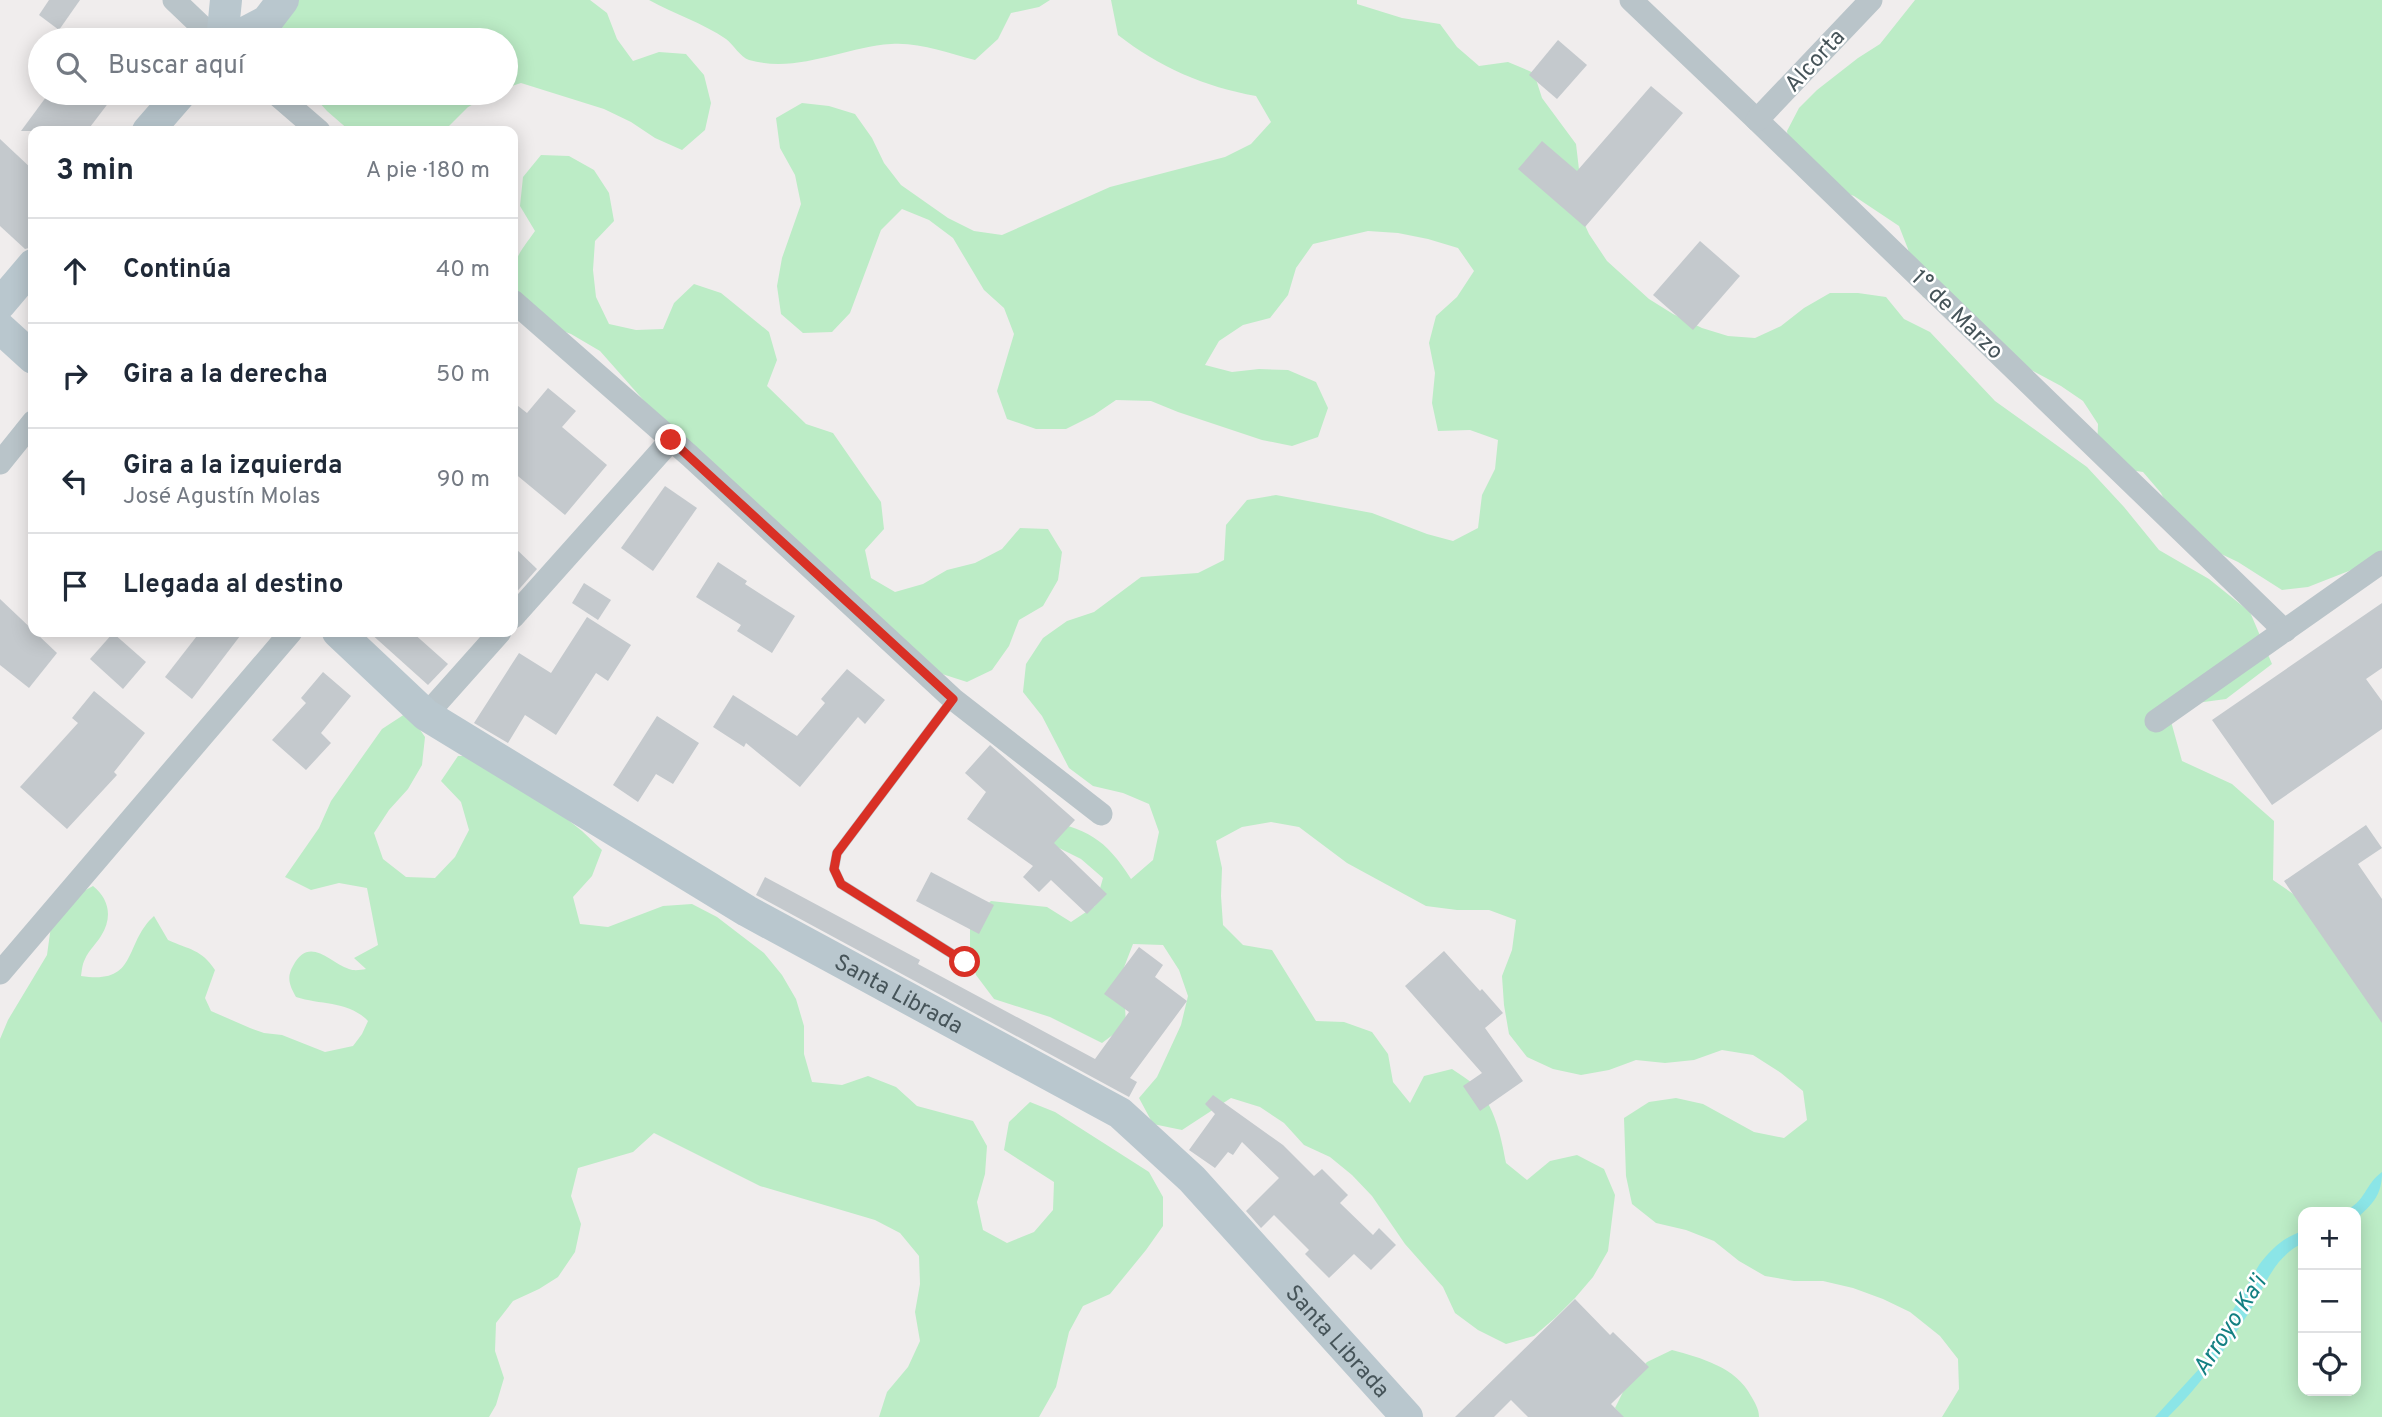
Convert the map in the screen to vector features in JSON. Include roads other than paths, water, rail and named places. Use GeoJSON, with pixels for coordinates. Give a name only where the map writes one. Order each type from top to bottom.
{"type":"FeatureCollection","features":[{"type":"Feature","properties":{"kind":"street"},"geometry":{"type":"LineString","coordinates":[[174,0],[203,28]]}},
{"type":"Feature","properties":{"kind":"street"},"geometry":{"type":"LineString","coordinates":[[223,28],[226,0]]}},
{"type":"Feature","properties":{"kind":"street"},"geometry":{"type":"LineString","coordinates":[[254,28],[267,21],[283,0]]}},
{"type":"Feature","properties":{"kind":"street","name":"1° de Marzo"},"geometry":{"type":"LineString","coordinates":[[1631,0],[2285,631]]}},
{"type":"Feature","properties":{"kind":"street","name":"Alcorta"},"geometry":{"type":"LineString","coordinates":[[1757,120],[1871,0]]}},
{"type":"Feature","properties":{"kind":"street"},"geometry":{"type":"LineString","coordinates":[[152,126],[171,105]]}},
{"type":"Feature","properties":{"kind":"street"},"geometry":{"type":"LineString","coordinates":[[289,105],[313,126]]}},
{"type":"Feature","properties":{"kind":"street"},"geometry":{"type":"LineString","coordinates":[[0,304],[28,271]]}},
{"type":"Feature","properties":{"kind":"street"},"geometry":{"type":"LineString","coordinates":[[518,305],[671,440],[953,699],[1101,814]]}},
{"type":"Feature","properties":{"kind":"street"},"geometry":{"type":"LineString","coordinates":[[0,328],[28,353]]}},
{"type":"Feature","properties":{"kind":"street"},"geometry":{"type":"LineString","coordinates":[[0,463],[28,428]]}},
{"type":"Feature","properties":{"kind":"street"},"geometry":{"type":"LineString","coordinates":[[518,611],[671,440]]}},
{"type":"Feature","properties":{"kind":"street"},"geometry":{"type":"LineString","coordinates":[[2156,721],[2382,562]]}},
{"type":"Feature","properties":{"kind":"street"},"geometry":{"type":"LineString","coordinates":[[0,973],[287,637]]}},
{"type":"Feature","properties":{"kind":"street","name":"Santa Librada"},"geometry":{"type":"LineString","coordinates":[[343,637],[426,715],[747,911],[1120,1113],[1192,1179],[1407,1417]]}},
{"type":"Feature","properties":{"kind":"street"},"geometry":{"type":"LineString","coordinates":[[426,715],[496,637]]}},
{"type":"Feature","properties":{"kind":"lane"},"geometry":{"type":"LineString","coordinates":[[953,699],[837,853],[834,869],[841,884],[965,962]]}},
{"type":"Feature","properties":{"kind":"water"},"geometry":{"type":"Polygon","coordinates":[[[2382,1172],[2378,1193],[2361,1214],[2361,1207],[2352,1207],[2382,1172]]]}},
{"type":"Feature","properties":{"kind":"water","name":"Arroyo Ka'i"},"geometry":{"type":"Polygon","coordinates":[[[2298,1233],[2298,1246],[2276,1265],[2248,1314],[2201,1381],[2168,1417],[2155,1417],[2199,1369],[2259,1265],[2273,1249],[2298,1233]]]}}]}
